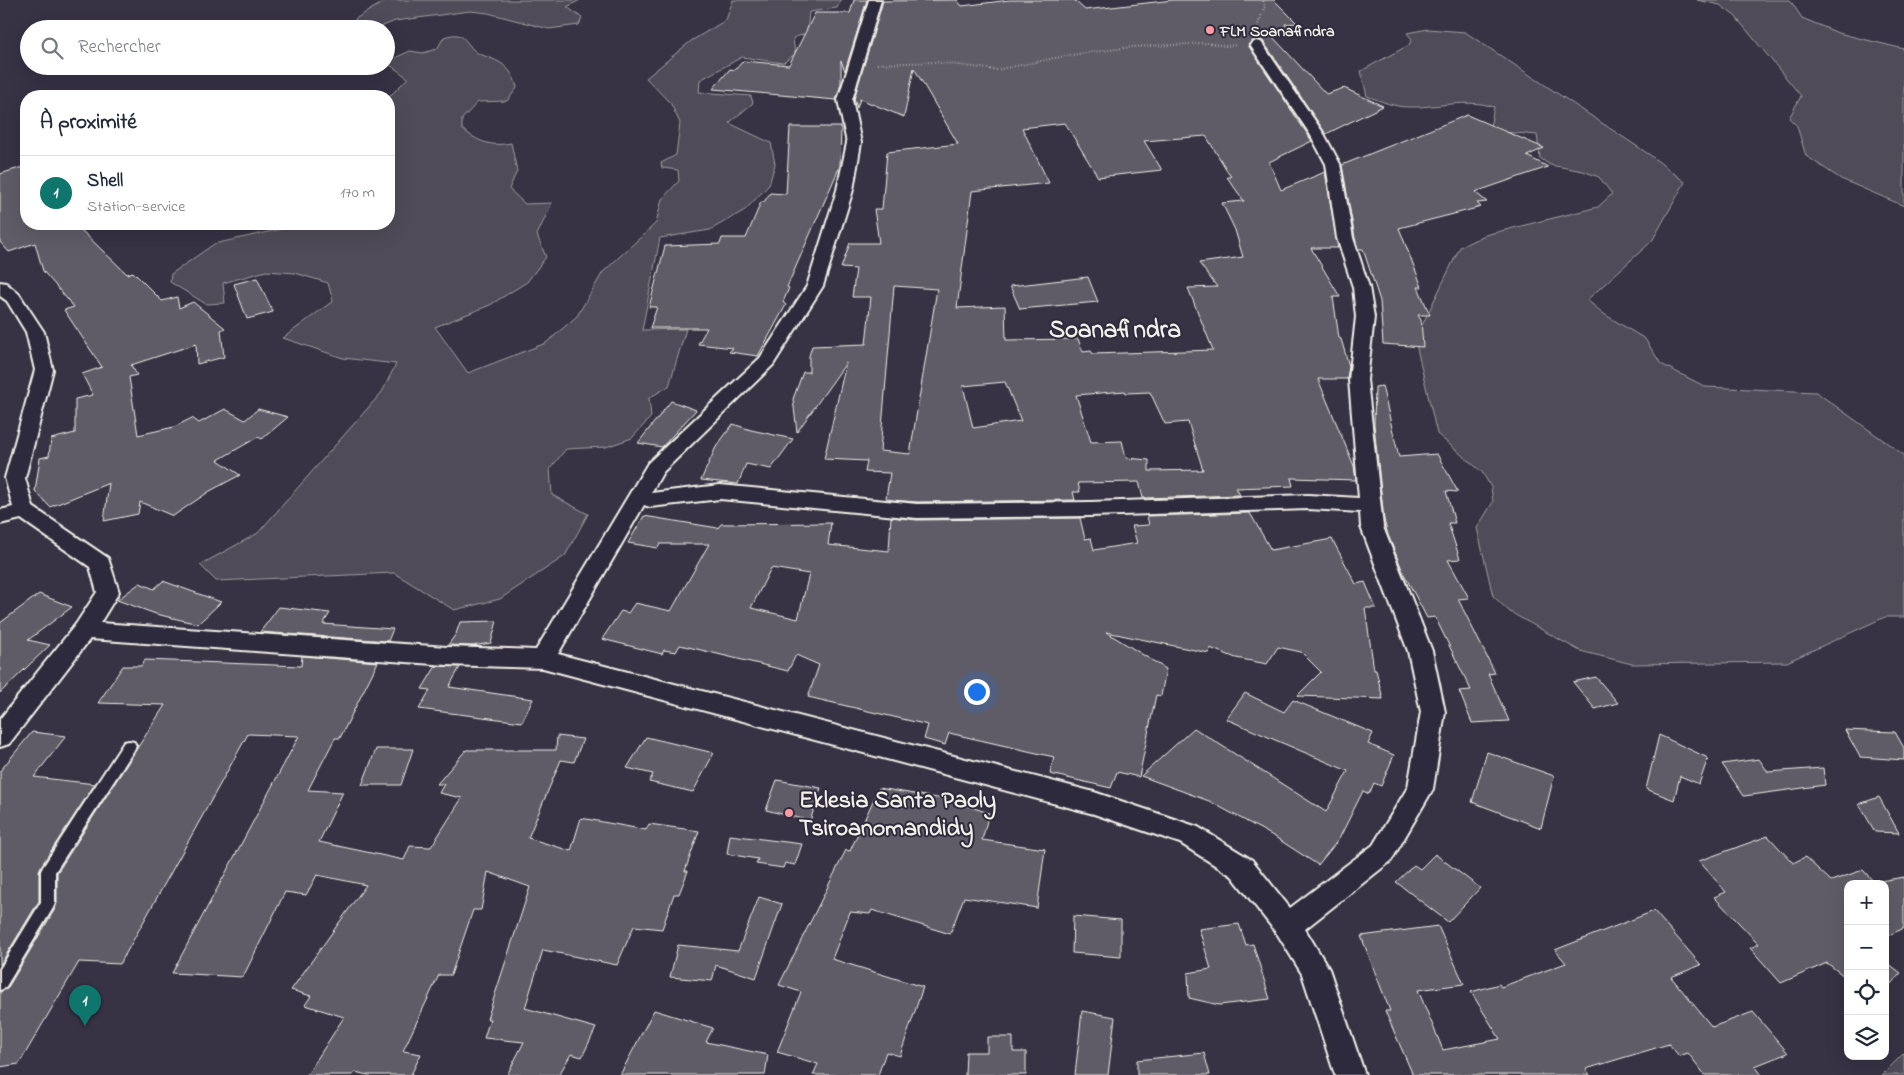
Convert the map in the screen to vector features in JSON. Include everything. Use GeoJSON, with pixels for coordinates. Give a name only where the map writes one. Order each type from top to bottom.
{"type":"FeatureCollection","features":[{"type":"Feature","properties":{"kind":"street"},"geometry":{"type":"LineString","coordinates":[[543,659],[655,468],[767,361],[815,286],[845,190],[854,144],[845,100],[875,0]]}},
{"type":"Feature","properties":{"kind":"street"},"geometry":{"type":"LineString","coordinates":[[1256,45],[1317,134],[1333,164],[1338,185],[1345,238],[1361,287],[1366,317],[1358,380],[1372,527],[1420,651],[1433,712],[1420,789],[1382,853],[1288,926]]}},
{"type":"Feature","properties":{"kind":"street"},"geometry":{"type":"LineString","coordinates":[[0,287],[13,298],[35,332],[44,370],[15,478],[24,511],[100,562],[108,592],[84,630],[0,737]]}},
{"type":"Feature","properties":{"kind":"street"},"geometry":{"type":"LineString","coordinates":[[650,500],[688,494],[720,492],[917,511],[1090,509],[1308,502],[1369,506]]}},
{"type":"Feature","properties":{"kind":"street"},"geometry":{"type":"LineString","coordinates":[[0,517],[24,511]]}},
{"type":"Feature","properties":{"kind":"street"},"geometry":{"type":"LineString","coordinates":[[84,630],[447,656],[543,659],[1094,803],[1189,835],[1242,868],[1288,926],[1315,969],[1350,1075]]}},
{"type":"Feature","properties":{"kind":"lane"},"geometry":{"type":"LineString","coordinates":[[0,983],[48,903],[48,871],[129,746]]}},
{"type":"Feature","properties":{"kind":"path"},"geometry":{"type":"LineString","coordinates":[[856,64],[935,62],[996,70],[1070,55],[1133,47],[1208,43],[1226,46],[1256,45],[1255,32],[1266,6],[1263,0]]}},
{"type":"Feature","properties":{"kind":"shaded area"},"geometry":{"type":"Polygon","coordinates":[[[387,0],[580,0],[567,7],[582,18],[579,25],[549,29],[488,13],[470,11],[395,21],[355,19],[387,0]]]}},
{"type":"Feature","properties":{"kind":"shaded area"},"geometry":{"type":"Polygon","coordinates":[[[733,0],[841,0],[837,8],[809,12],[807,33],[793,38],[795,54],[783,63],[742,57],[700,80],[699,92],[751,96],[753,103],[729,123],[771,143],[775,164],[769,185],[745,210],[710,230],[660,238],[642,330],[686,329],[669,386],[649,398],[651,417],[632,438],[606,447],[566,449],[550,469],[552,495],[588,514],[565,556],[500,599],[454,610],[394,573],[216,581],[200,565],[258,533],[382,392],[396,364],[343,358],[283,338],[333,301],[328,283],[295,273],[266,271],[223,283],[225,303],[206,304],[170,282],[171,274],[214,244],[277,230],[395,230],[395,91],[408,78],[395,69],[395,58],[410,51],[423,53],[437,49],[444,37],[456,35],[463,38],[478,53],[504,66],[511,73],[517,88],[507,101],[478,102],[462,119],[462,129],[474,137],[491,144],[511,143],[517,171],[509,189],[525,204],[552,203],[537,235],[546,257],[527,282],[490,305],[435,327],[468,373],[546,343],[577,316],[603,272],[656,223],[662,199],[679,181],[678,170],[662,168],[661,163],[676,155],[680,123],[671,104],[646,78],[691,41],[726,20],[733,0]]]}},
{"type":"Feature","properties":{"kind":"shaded area"},"geometry":{"type":"Polygon","coordinates":[[[1697,0],[1790,0],[1802,18],[1838,33],[1904,49],[1904,206],[1841,179],[1806,156],[1797,126],[1789,118],[1801,96],[1735,16],[1720,5],[1697,0]]]}},
{"type":"Feature","properties":{"kind":"shaded area"},"geometry":{"type":"Polygon","coordinates":[[[1428,29],[1465,32],[1650,155],[1685,182],[1652,241],[1587,300],[1604,314],[1645,339],[1661,364],[1706,387],[1816,392],[1904,455],[1904,617],[1885,617],[1787,662],[1632,664],[1580,651],[1510,612],[1493,596],[1477,528],[1493,502],[1491,487],[1482,472],[1437,434],[1415,340],[1460,247],[1485,235],[1598,207],[1612,194],[1599,177],[1583,171],[1550,165],[1540,158],[1537,135],[1504,132],[1490,127],[1494,107],[1484,104],[1463,103],[1403,107],[1367,96],[1361,71],[1409,45],[1412,39],[1407,33],[1428,29]]]}},
{"type":"Feature","properties":{"kind":"shaded area"},"geometry":{"type":"Polygon","coordinates":[[[1904,1053],[1904,1075],[1882,1075],[1904,1053]]]}},
{"type":"Feature","properties":{"kind":"building"},"geometry":{"type":"Polygon","coordinates":[[[854,0],[867,0],[845,71],[841,61],[841,84],[836,100],[713,89],[730,69],[735,70],[743,61],[789,65],[815,13],[850,13],[854,0]]]}},
{"type":"Feature","properties":{"kind":"building"},"geometry":{"type":"Polygon","coordinates":[[[957,0],[962,6],[1010,0],[1074,0],[1085,10],[1173,0],[1274,0],[1297,23],[1285,24],[1291,35],[1271,35],[1326,94],[1344,88],[1383,106],[1326,134],[1263,41],[1255,39],[1248,45],[1312,141],[1269,162],[1281,190],[1325,172],[1338,248],[1311,248],[1340,297],[1333,297],[1339,338],[1341,339],[1349,366],[1347,379],[1318,379],[1354,466],[1356,480],[1291,478],[1293,486],[1236,488],[1240,495],[1143,498],[1139,482],[1078,483],[1080,492],[1073,492],[1075,500],[917,502],[891,500],[886,498],[890,473],[865,472],[867,461],[824,459],[846,363],[797,432],[793,399],[803,372],[809,372],[809,356],[812,346],[866,344],[871,297],[852,297],[856,269],[841,268],[850,243],[879,243],[874,209],[882,209],[887,152],[958,144],[914,68],[904,117],[860,99],[857,108],[854,99],[883,1],[957,0]],[[1065,123],[1022,128],[1049,183],[972,191],[957,308],[1005,306],[1006,340],[1078,339],[1083,352],[1091,351],[1093,354],[1213,350],[1188,288],[1217,287],[1199,263],[1243,257],[1235,230],[1222,203],[1244,201],[1227,177],[1231,177],[1206,136],[1144,141],[1162,170],[1098,177],[1065,123]],[[894,286],[880,451],[910,454],[937,289],[894,286]],[[1005,382],[963,386],[973,428],[1021,421],[1005,382]],[[1125,391],[1076,395],[1091,442],[1122,441],[1126,458],[1149,460],[1149,471],[1203,470],[1188,422],[1165,424],[1150,392],[1126,393],[1125,391]]]}},
{"type":"Feature","properties":{"kind":"building"},"geometry":{"type":"Polygon","coordinates":[[[1467,115],[1544,148],[1527,156],[1548,167],[1475,192],[1487,202],[1477,203],[1481,207],[1399,228],[1422,287],[1418,287],[1430,315],[1418,315],[1421,320],[1423,347],[1383,344],[1380,301],[1363,249],[1358,249],[1342,165],[1467,115]]]}},
{"type":"Feature","properties":{"kind":"building"},"geometry":{"type":"Polygon","coordinates":[[[790,127],[841,127],[840,166],[787,287],[789,288],[783,302],[786,305],[758,356],[729,352],[733,348],[698,344],[707,328],[650,328],[657,307],[649,307],[665,246],[720,244],[722,238],[746,238],[761,202],[764,202],[770,193],[786,194],[790,127]]]}},
{"type":"Feature","properties":{"kind":"building"},"geometry":{"type":"Polygon","coordinates":[[[20,168],[20,230],[81,230],[127,274],[133,272],[162,301],[177,297],[179,308],[193,302],[225,328],[221,330],[224,357],[197,364],[196,344],[131,365],[137,375],[129,377],[138,435],[174,427],[192,418],[199,423],[225,409],[245,420],[258,409],[288,417],[262,439],[258,437],[218,460],[240,475],[210,491],[173,516],[140,502],[138,514],[104,521],[109,483],[50,507],[35,491],[40,458],[49,456],[51,439],[75,433],[75,399],[93,395],[82,374],[102,367],[64,310],[74,307],[43,271],[35,243],[9,252],[0,242],[0,174],[20,168]]]}},
{"type":"Feature","properties":{"kind":"building"},"geometry":{"type":"Polygon","coordinates":[[[1088,277],[1098,302],[1020,309],[1010,286],[1088,277]]]}},
{"type":"Feature","properties":{"kind":"building"},"geometry":{"type":"Polygon","coordinates":[[[257,278],[273,312],[247,319],[234,284],[257,278]]]}},
{"type":"Feature","properties":{"kind":"building"},"geometry":{"type":"Polygon","coordinates":[[[1382,386],[1399,457],[1437,454],[1458,492],[1446,491],[1455,523],[1448,523],[1460,559],[1448,560],[1469,598],[1458,599],[1495,673],[1488,674],[1509,721],[1472,723],[1459,691],[1471,690],[1435,617],[1427,618],[1404,574],[1388,535],[1384,520],[1374,425],[1375,387],[1382,386]]]}},
{"type":"Feature","properties":{"kind":"building"},"geometry":{"type":"Polygon","coordinates":[[[671,401],[696,410],[662,447],[638,443],[671,401]]]}},
{"type":"Feature","properties":{"kind":"building"},"geometry":{"type":"Polygon","coordinates":[[[733,424],[793,439],[771,469],[746,464],[738,484],[701,480],[716,447],[733,424]]]}},
{"type":"Feature","properties":{"kind":"building"},"geometry":{"type":"Polygon","coordinates":[[[1250,513],[1271,550],[1332,539],[1356,584],[1365,582],[1376,608],[1365,608],[1374,670],[1376,670],[1383,699],[1297,696],[1321,672],[1301,652],[1278,647],[1267,664],[1236,658],[1210,648],[1209,653],[1106,632],[1166,669],[1161,696],[1156,695],[1139,777],[1117,772],[1111,788],[1050,774],[1054,757],[949,733],[945,745],[924,739],[928,725],[808,697],[819,665],[796,655],[788,671],[680,645],[676,652],[664,650],[662,654],[602,639],[621,611],[628,613],[635,603],[671,611],[709,544],[660,544],[658,548],[628,543],[644,516],[718,528],[721,524],[831,523],[828,545],[889,551],[891,517],[917,520],[1080,518],[1085,539],[1091,538],[1094,550],[1137,543],[1132,526],[1149,525],[1147,516],[1250,513]],[[771,568],[751,608],[798,619],[809,574],[771,568]]]}},
{"type":"Feature","properties":{"kind":"building"},"geometry":{"type":"Polygon","coordinates":[[[163,581],[221,602],[198,624],[156,614],[117,600],[140,583],[154,589],[163,581]]]}},
{"type":"Feature","properties":{"kind":"building"},"geometry":{"type":"Polygon","coordinates":[[[39,594],[72,607],[28,640],[50,645],[0,693],[0,623],[39,594]]]}},
{"type":"Feature","properties":{"kind":"building"},"geometry":{"type":"Polygon","coordinates":[[[279,607],[330,613],[323,624],[393,629],[388,641],[260,632],[279,607]]]}},
{"type":"Feature","properties":{"kind":"building"},"geometry":{"type":"Polygon","coordinates":[[[497,621],[491,643],[472,646],[448,645],[456,634],[460,622],[497,621]]]}},
{"type":"Feature","properties":{"kind":"building"},"geometry":{"type":"Polygon","coordinates":[[[302,656],[378,662],[340,738],[335,738],[308,790],[343,792],[319,842],[404,860],[410,846],[431,847],[462,798],[439,793],[444,784],[437,784],[466,750],[556,750],[557,736],[583,739],[574,762],[561,760],[528,838],[571,851],[581,818],[646,830],[649,824],[699,831],[685,871],[688,871],[679,894],[674,894],[662,929],[634,926],[617,965],[543,950],[525,1008],[596,1028],[582,1057],[571,1054],[559,1075],[507,1075],[524,1042],[484,1038],[490,1019],[487,1019],[530,887],[488,872],[481,910],[473,910],[451,975],[439,975],[403,1051],[421,1054],[411,1075],[368,1075],[355,1072],[353,1075],[307,1075],[344,1017],[305,1005],[311,996],[291,990],[366,885],[317,875],[306,895],[285,892],[243,977],[172,973],[299,736],[248,734],[120,964],[79,962],[19,1064],[0,1067],[0,992],[7,989],[55,909],[57,903],[57,873],[165,705],[98,703],[123,666],[141,666],[145,660],[301,666],[302,656]]]}},
{"type":"Feature","properties":{"kind":"building"},"geometry":{"type":"Polygon","coordinates":[[[436,666],[460,667],[449,687],[533,699],[522,722],[419,709],[430,690],[422,689],[436,666]]]}},
{"type":"Feature","properties":{"kind":"building"},"geometry":{"type":"Polygon","coordinates":[[[1596,677],[1618,703],[1595,709],[1573,682],[1596,677]]]}},
{"type":"Feature","properties":{"kind":"building"},"geometry":{"type":"Polygon","coordinates":[[[1245,693],[1284,712],[1293,700],[1373,733],[1368,744],[1394,755],[1381,786],[1374,783],[1369,794],[1363,791],[1339,839],[1318,865],[1275,837],[1209,801],[1141,776],[1194,728],[1326,812],[1348,771],[1226,719],[1245,693]]]}},
{"type":"Feature","properties":{"kind":"building"},"geometry":{"type":"Polygon","coordinates":[[[1845,730],[1895,732],[1904,748],[1904,760],[1860,757],[1845,730]]]}},
{"type":"Feature","properties":{"kind":"building"},"geometry":{"type":"Polygon","coordinates":[[[32,732],[66,736],[34,777],[95,784],[41,866],[39,871],[39,901],[0,965],[0,771],[32,732]]]}},
{"type":"Feature","properties":{"kind":"building"},"geometry":{"type":"Polygon","coordinates":[[[1659,735],[1708,758],[1699,784],[1680,776],[1674,800],[1646,789],[1659,735]]]}},
{"type":"Feature","properties":{"kind":"building"},"geometry":{"type":"Polygon","coordinates":[[[646,737],[714,753],[693,792],[649,782],[653,774],[627,768],[646,737]]]}},
{"type":"Feature","properties":{"kind":"building"},"geometry":{"type":"Polygon","coordinates":[[[376,749],[413,749],[401,785],[362,785],[376,749]]]}},
{"type":"Feature","properties":{"kind":"building"},"geometry":{"type":"Polygon","coordinates":[[[1487,752],[1554,776],[1541,828],[1472,802],[1487,752]]]}},
{"type":"Feature","properties":{"kind":"building"},"geometry":{"type":"Polygon","coordinates":[[[1759,759],[1768,772],[1823,768],[1825,785],[1744,796],[1722,764],[1759,759]]]}},
{"type":"Feature","properties":{"kind":"building"},"geometry":{"type":"Polygon","coordinates":[[[777,780],[821,788],[810,821],[766,810],[777,780]]]}},
{"type":"Feature","properties":{"kind":"building"},"geometry":{"type":"Polygon","coordinates":[[[879,788],[949,800],[989,813],[982,840],[1045,849],[1037,908],[964,897],[950,934],[872,910],[870,914],[850,912],[832,959],[923,987],[900,1056],[886,1052],[878,1075],[813,1075],[818,1064],[777,1052],[801,992],[779,985],[846,850],[850,851],[879,788]]]}},
{"type":"Feature","properties":{"kind":"building"},"geometry":{"type":"Polygon","coordinates":[[[1879,797],[1899,833],[1875,832],[1859,804],[1879,797]]]}},
{"type":"Feature","properties":{"kind":"building"},"geometry":{"type":"Polygon","coordinates":[[[730,835],[802,844],[795,865],[785,863],[783,868],[756,864],[758,859],[727,854],[730,835]]]}},
{"type":"Feature","properties":{"kind":"building"},"geometry":{"type":"Polygon","coordinates":[[[1768,836],[1793,863],[1805,857],[1831,881],[1863,870],[1872,880],[1844,880],[1844,976],[1827,963],[1781,983],[1750,948],[1759,944],[1714,897],[1726,892],[1699,861],[1768,836]]]}},
{"type":"Feature","properties":{"kind":"building"},"geometry":{"type":"Polygon","coordinates":[[[1435,854],[1480,888],[1448,922],[1396,882],[1414,865],[1420,869],[1435,854]]]}},
{"type":"Feature","properties":{"kind":"building"},"geometry":{"type":"Polygon","coordinates":[[[1904,877],[1904,928],[1889,935],[1889,880],[1886,880],[1904,877]]]}},
{"type":"Feature","properties":{"kind":"building"},"geometry":{"type":"Polygon","coordinates":[[[759,897],[782,904],[756,978],[716,965],[712,981],[670,977],[678,945],[738,951],[759,897]]]}},
{"type":"Feature","properties":{"kind":"building"},"geometry":{"type":"Polygon","coordinates":[[[1654,911],[1701,965],[1671,977],[1712,1027],[1753,1012],[1788,1053],[1755,1066],[1762,1075],[1705,1075],[1688,1053],[1679,1056],[1669,1044],[1586,1069],[1590,1075],[1413,1075],[1385,1011],[1390,1011],[1361,936],[1438,926],[1464,984],[1418,990],[1443,1050],[1500,1039],[1471,992],[1499,984],[1501,987],[1566,963],[1555,950],[1654,911]]]}},
{"type":"Feature","properties":{"kind":"building"},"geometry":{"type":"Polygon","coordinates":[[[1073,916],[1121,920],[1121,957],[1072,953],[1073,916]]]}},
{"type":"Feature","properties":{"kind":"building"},"geometry":{"type":"Polygon","coordinates":[[[1239,924],[1246,945],[1253,944],[1270,999],[1219,1005],[1189,998],[1188,973],[1211,969],[1199,929],[1239,924]]]}},
{"type":"Feature","properties":{"kind":"building"},"geometry":{"type":"Polygon","coordinates":[[[1889,964],[1901,973],[1889,986],[1889,964]]]}},
{"type":"Feature","properties":{"kind":"building"},"geometry":{"type":"Polygon","coordinates":[[[654,1010],[713,1028],[706,1042],[768,1055],[765,1075],[620,1075],[654,1010]]]}},
{"type":"Feature","properties":{"kind":"building"},"geometry":{"type":"Polygon","coordinates":[[[1082,1011],[1115,1017],[1108,1075],[1075,1075],[1082,1011]]]}},
{"type":"Feature","properties":{"kind":"building"},"geometry":{"type":"Polygon","coordinates":[[[987,1037],[1013,1037],[1013,1052],[1026,1052],[1026,1075],[965,1075],[966,1052],[987,1052],[987,1037]]]}},
{"type":"Feature","properties":{"kind":"building"},"geometry":{"type":"Polygon","coordinates":[[[1204,1053],[1210,1075],[1137,1075],[1137,1060],[1204,1053]]]}},
{"type":"Feature","properties":{"kind":"place","name":"FLM Soanafindra"},"geometry":{"type":"Point","coordinates":[1210,30]}},
{"type":"Feature","properties":{"kind":"place","name":"Eklesia Santa Paoly Tsiroanomandidy"},"geometry":{"type":"Point","coordinates":[789,813]}},
{"type":"Feature","properties":{"kind":"place","name":"Shell"},"geometry":{"type":"Point","coordinates":[85,1026]}},
{"type":"Feature","properties":{"kind":"district","name":"Soanafindra"},"geometry":{"type":"Point","coordinates":[1115,328]}}]}
